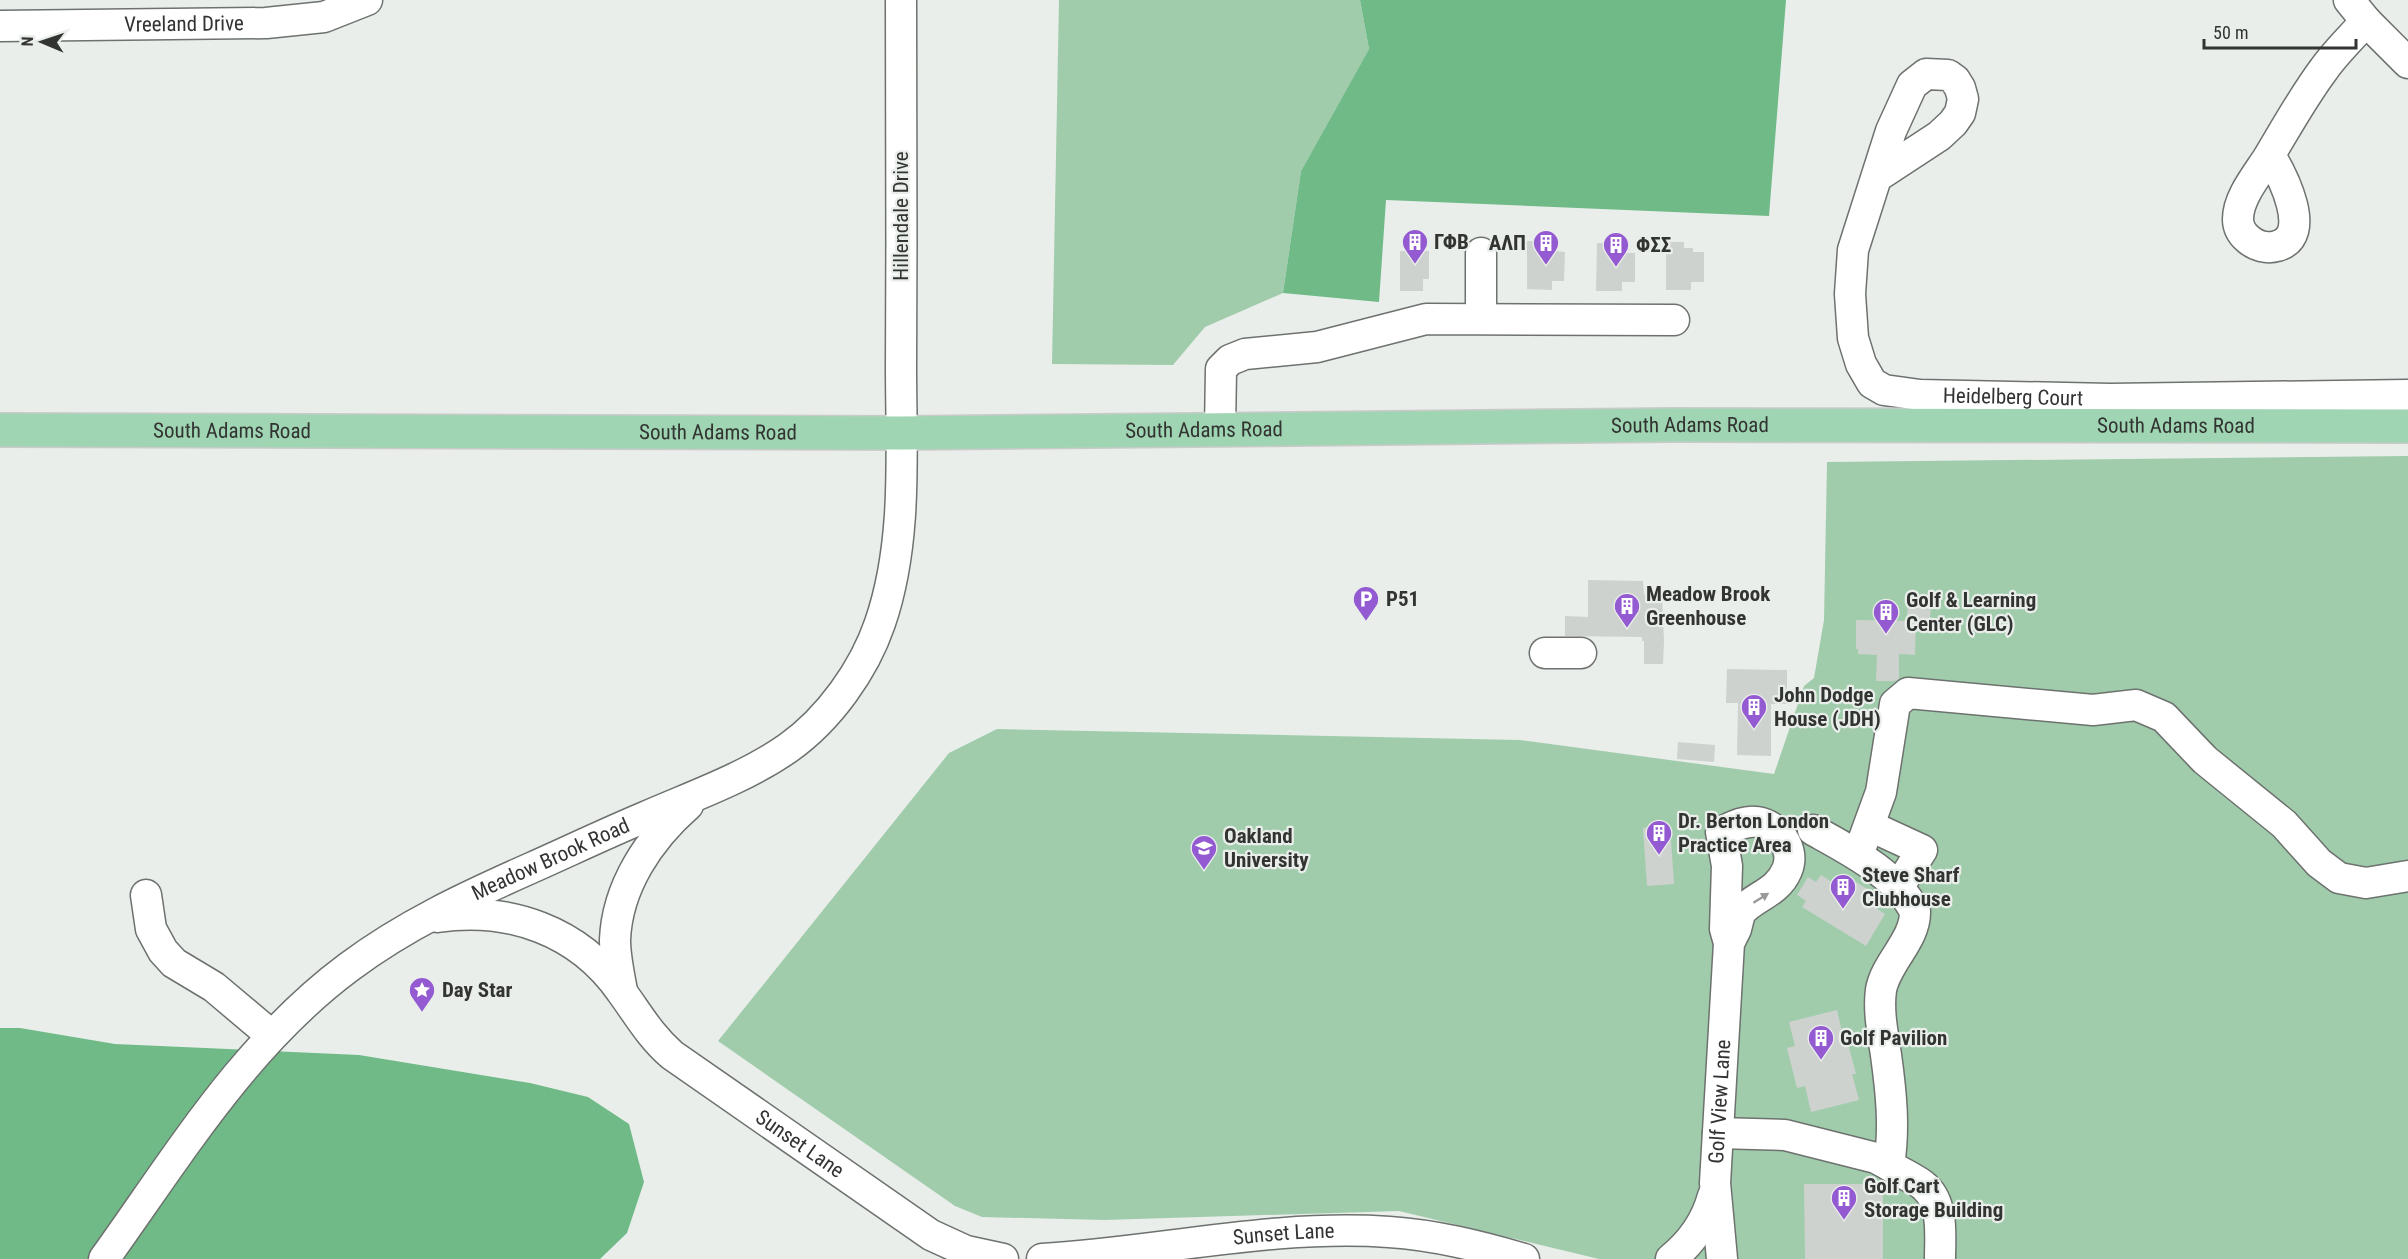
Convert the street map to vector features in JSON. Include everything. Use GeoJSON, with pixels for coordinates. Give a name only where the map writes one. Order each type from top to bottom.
{"type":"FeatureCollection","features":[{"type":"Feature","properties":{"kind":"main road","name":"South Adams Road"},"geometry":{"type":"LineString","coordinates":[[0,430],[901,433],[1058,429],[1220,430],[1673,425],[2408,426]]}},
{"type":"Feature","properties":{"kind":"street","name":"Vreeland Drive"},"geometry":{"type":"LineString","coordinates":[[0,26],[266,23],[324,17],[367,0]]}},
{"type":"Feature","properties":{"kind":"street","name":"Hillendale Drive"},"geometry":{"type":"LineString","coordinates":[[901,0],[901,433]]}},
{"type":"Feature","properties":{"kind":"street"},"geometry":{"type":"LineString","coordinates":[[2270,154],[2358,10],[2408,63]]}},
{"type":"Feature","properties":{"kind":"street","name":"Heidelberg Court"},"geometry":{"type":"LineString","coordinates":[[1878,176],[1853,250],[1850,294],[1853,338],[1861,364],[1872,383],[1884,390],[1920,395],[2110,399],[2408,395]]}},
{"type":"Feature","properties":{"kind":"street"},"geometry":{"type":"LineString","coordinates":[[1481,253],[1481,318]]}},
{"type":"Feature","properties":{"kind":"street"},"geometry":{"type":"LineString","coordinates":[[1220,430],[1220,374],[1223,365],[1245,354],[1317,347],[1419,320],[1481,318],[1674,320]]}},
{"type":"Feature","properties":{"kind":"street","name":"Meadow Brook Road"},"geometry":{"type":"LineString","coordinates":[[104,1259],[227,1087],[271,1035],[351,965],[388,939],[481,890],[707,790],[768,760],[790,747],[812,728],[840,696],[864,657],[879,626],[892,575],[898,526],[901,433]]}},
{"type":"Feature","properties":{"kind":"street"},"geometry":{"type":"LineString","coordinates":[[1545,653],[1581,653]]}},
{"type":"Feature","properties":{"kind":"street"},"geometry":{"type":"LineString","coordinates":[[1858,855],[1881,792],[1895,704],[1908,693],[2093,710],[2136,705],[2164,717],[2205,760],[2284,824],[2319,862],[2338,878],[2366,883],[2408,876]]}},
{"type":"Feature","properties":{"kind":"street","name":"Sunset Lane"},"geometry":{"type":"LineString","coordinates":[[622,991],[615,940],[619,912],[627,887],[650,845],[679,813],[707,790]]}},
{"type":"Feature","properties":{"kind":"street"},"geometry":{"type":"LineString","coordinates":[[1870,826],[1922,850],[1898,888]]}},
{"type":"Feature","properties":{"kind":"street"},"geometry":{"type":"LineString","coordinates":[[1813,830],[1858,855],[1898,888],[1911,905],[1915,918],[1881,990],[1880,1013],[1892,1121],[1889,1165]]}},
{"type":"Feature","properties":{"kind":"street"},"geometry":{"type":"LineString","coordinates":[[146,895],[151,930],[163,951],[174,963],[214,987],[271,1035]]}},
{"type":"Feature","properties":{"kind":"street","name":"Sunset Lane"},"geometry":{"type":"LineString","coordinates":[[422,920],[454,915],[492,916],[523,921],[556,933],[596,960],[622,991],[652,1036],[672,1055],[908,1220],[962,1253],[1003,1259]]}},
{"type":"Feature","properties":{"kind":"street","name":"Golf View Lane"},"geometry":{"type":"LineString","coordinates":[[1722,1259],[1715,1183],[1728,943]]}},
{"type":"Feature","properties":{"kind":"street"},"geometry":{"type":"LineString","coordinates":[[1718,1133],[1785,1135],[1876,1158],[1889,1165],[1924,1185],[1934,1197],[1940,1226],[1940,1259]]}},
{"type":"Feature","properties":{"kind":"street"},"geometry":{"type":"LineString","coordinates":[[1671,1259],[1703,1224],[1712,1202],[1715,1183]]}},
{"type":"Feature","properties":{"kind":"street","name":"Sunset Lane"},"geometry":{"type":"LineString","coordinates":[[1042,1259],[1230,1238],[1314,1232],[1389,1232],[1458,1242],[1524,1259]]}},
{"type":"Feature","properties":{"kind":"street"},"geometry":{"type":"LineString","coordinates":[[1176,1259],[1230,1238]]}},
{"type":"Feature","properties":{"kind":"green space"},"geometry":{"type":"Polygon","coordinates":[[[1059,0],[1360,0],[1369,49],[1301,171],[1283,293],[1205,327],[1173,365],[1052,364],[1059,0]]]}},
{"type":"Feature","properties":{"kind":"green space"},"geometry":{"type":"Polygon","coordinates":[[[1360,0],[1786,0],[1769,216],[1386,200],[1379,302],[1283,293],[1301,171],[1369,49],[1360,0]]]}},
{"type":"Feature","properties":{"kind":"green space"},"geometry":{"type":"Polygon","coordinates":[[[2408,456],[2408,1259],[1599,1259],[1399,1211],[1104,1220],[982,1217],[955,1206],[718,1041],[949,753],[997,729],[1520,740],[1774,774],[1804,686],[1814,678],[1824,620],[1827,462],[2408,456]]]}},
{"type":"Feature","properties":{"kind":"green space"},"geometry":{"type":"Polygon","coordinates":[[[0,1028],[20,1028],[115,1044],[359,1055],[530,1083],[588,1097],[629,1124],[644,1182],[627,1233],[600,1259],[0,1259],[0,1028]]]}},
{"type":"Feature","properties":{"kind":"building","name":"AΛΠ"},"geometry":{"type":"Polygon","coordinates":[[[1527,241],[1545,241],[1545,247],[1565,252],[1564,281],[1552,281],[1552,290],[1527,289],[1527,241]]]}},
{"type":"Feature","properties":{"kind":"building"},"geometry":{"type":"Polygon","coordinates":[[[1666,242],[1684,242],[1684,248],[1693,248],[1693,252],[1704,252],[1704,282],[1691,282],[1691,290],[1666,290],[1666,242]]]}},
{"type":"Feature","properties":{"kind":"building","name":"ΦΣΣ"},"geometry":{"type":"Polygon","coordinates":[[[1597,243],[1615,243],[1615,249],[1624,249],[1624,253],[1635,253],[1635,282],[1622,282],[1622,291],[1596,291],[1597,243]]]}},
{"type":"Feature","properties":{"kind":"building","name":"ΓΦB"},"geometry":{"type":"Polygon","coordinates":[[[1400,251],[1429,251],[1429,279],[1423,279],[1423,291],[1400,291],[1400,251]]]}},
{"type":"Feature","properties":{"kind":"building"},"geometry":{"type":"Polygon","coordinates":[[[1588,580],[1643,581],[1644,594],[1662,594],[1663,664],[1644,664],[1642,637],[1565,636],[1565,616],[1588,617],[1588,580]]]}},
{"type":"Feature","properties":{"kind":"building"},"geometry":{"type":"Polygon","coordinates":[[[1908,597],[1931,598],[1930,621],[1907,620],[1908,597]]]}},
{"type":"Feature","properties":{"kind":"building","name":"Golf & Learning Center (GLC)"},"geometry":{"type":"Polygon","coordinates":[[[1856,620],[1916,621],[1915,655],[1899,654],[1899,679],[1876,681],[1877,655],[1858,654],[1856,620]]]}},
{"type":"Feature","properties":{"kind":"building","name":"John Dodge House (JDH)"},"geometry":{"type":"Polygon","coordinates":[[[1727,669],[1787,670],[1787,704],[1771,704],[1771,756],[1737,755],[1738,703],[1726,703],[1727,669]]]}},
{"type":"Feature","properties":{"kind":"building"},"geometry":{"type":"Polygon","coordinates":[[[1678,742],[1715,745],[1714,762],[1677,759],[1678,742]]]}},
{"type":"Feature","properties":{"kind":"building","name":"Dr. Berton London Practice Area"},"geometry":{"type":"Polygon","coordinates":[[[1670,826],[1674,884],[1647,886],[1643,828],[1670,826]]]}},
{"type":"Feature","properties":{"kind":"building","name":"Steve Sharf Clubhouse"},"geometry":{"type":"Polygon","coordinates":[[[1821,875],[1840,887],[1846,876],[1874,893],[1868,903],[1885,914],[1866,946],[1802,907],[1806,901],[1797,895],[1808,877],[1816,882],[1821,875]]]}},
{"type":"Feature","properties":{"kind":"building","name":"Golf Pavilion"},"geometry":{"type":"Polygon","coordinates":[[[1837,1010],[1856,1074],[1852,1074],[1859,1100],[1811,1112],[1805,1086],[1797,1088],[1787,1048],[1795,1046],[1789,1022],[1837,1010]]]}},
{"type":"Feature","properties":{"kind":"building","name":"Golf Cart Storage Building"},"geometry":{"type":"Polygon","coordinates":[[[1804,1184],[1883,1184],[1883,1259],[1805,1259],[1804,1184]]]}},
{"type":"Feature","properties":{"kind":"place","name":"ΓΦB"},"geometry":{"type":"Point","coordinates":[1415,265]}},
{"type":"Feature","properties":{"kind":"place","name":"AΛΠ"},"geometry":{"type":"Point","coordinates":[1546,266]}},
{"type":"Feature","properties":{"kind":"place","name":"ΦΣΣ"},"geometry":{"type":"Point","coordinates":[1616,268]}},
{"type":"Feature","properties":{"kind":"place","name":"P51"},"geometry":{"type":"Point","coordinates":[1366,622]}},
{"type":"Feature","properties":{"kind":"place","name":"Meadow Brook Greenhouse"},"geometry":{"type":"Point","coordinates":[1627,629]}},
{"type":"Feature","properties":{"kind":"place","name":"Golf & Learning Center (GLC)"},"geometry":{"type":"Point","coordinates":[1886,635]}},
{"type":"Feature","properties":{"kind":"place","name":"John Dodge House (JDH)"},"geometry":{"type":"Point","coordinates":[1754,730]}},
{"type":"Feature","properties":{"kind":"place","name":"Dr. Berton London Practice Area"},"geometry":{"type":"Point","coordinates":[1659,856]}},
{"type":"Feature","properties":{"kind":"place","name":"Oakland University"},"geometry":{"type":"Point","coordinates":[1204,871]}},
{"type":"Feature","properties":{"kind":"place","name":"Steve Sharf Clubhouse"},"geometry":{"type":"Point","coordinates":[1843,910]}},
{"type":"Feature","properties":{"kind":"place","name":"Day Star"},"geometry":{"type":"Point","coordinates":[422,1013]}},
{"type":"Feature","properties":{"kind":"place","name":"Golf Pavilion"},"geometry":{"type":"Point","coordinates":[1821,1061]}},
{"type":"Feature","properties":{"kind":"place","name":"Golf Cart Storage Building"},"geometry":{"type":"Point","coordinates":[1844,1221]}}]}
